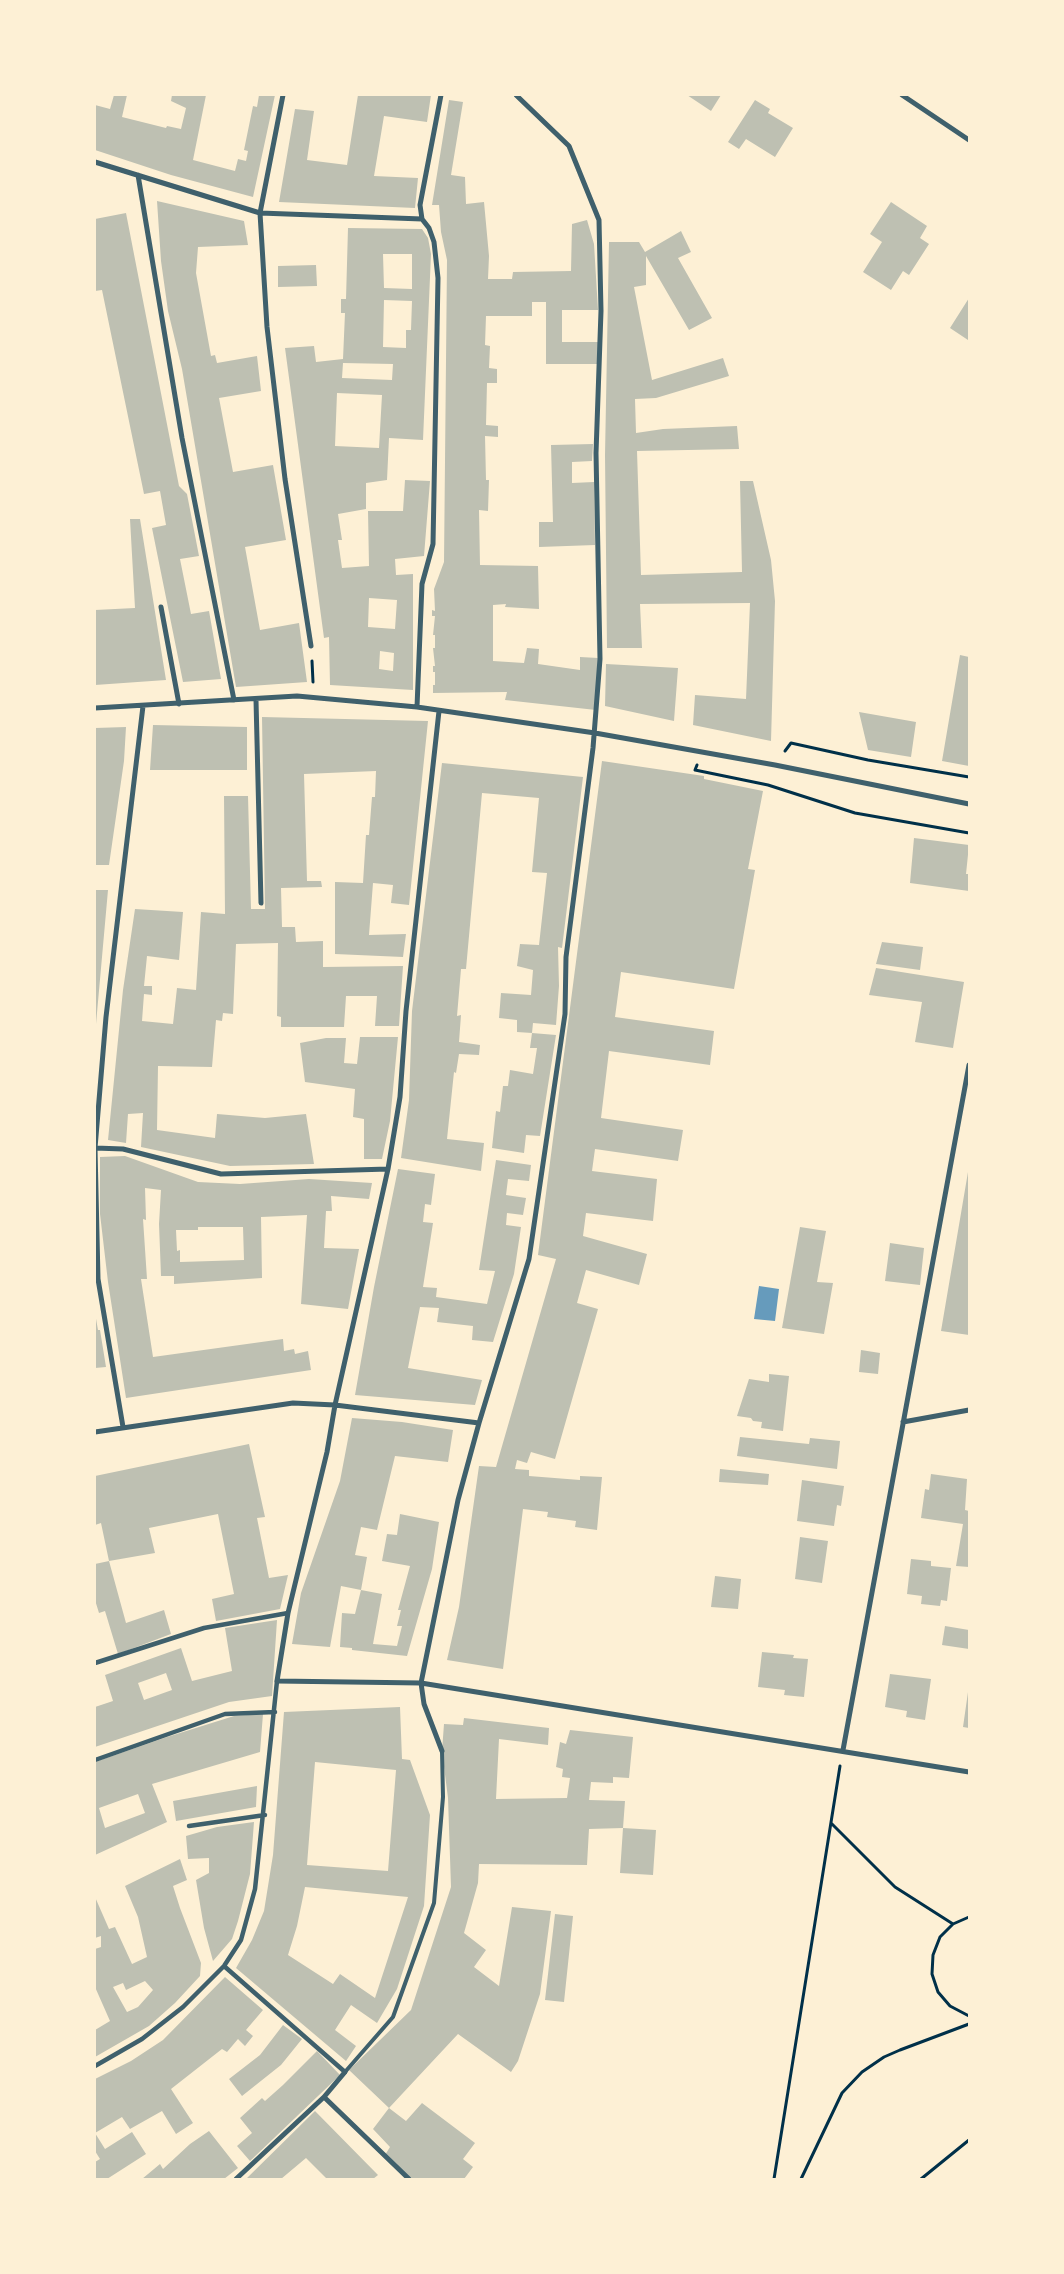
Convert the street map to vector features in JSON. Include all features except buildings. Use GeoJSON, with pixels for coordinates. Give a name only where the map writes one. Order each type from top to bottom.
{"type":"FeatureCollection","features":[{"type":"Feature","properties":{"kind":"street"},"geometry":{"type":"LineString","coordinates":[[283,95],[260,213],[269,346],[285,479],[311,646]]}},
{"type":"Feature","properties":{"kind":"street"},"geometry":{"type":"LineString","coordinates":[[417,707],[422,584],[433,544],[438,278],[434,242],[429,228],[422,220],[420,205],[441,95]]}},
{"type":"Feature","properties":{"kind":"street"},"geometry":{"type":"LineString","coordinates":[[442,1751],[424,1704],[421,1683],[458,1500],[479,1423],[530,1259],[565,1014],[566,957],[595,733],[600,659],[596,454],[601,312],[599,220],[569,146],[516,95]]}},
{"type":"Feature","properties":{"kind":"street"},"geometry":{"type":"LineString","coordinates":[[902,95],[969,140]]}},
{"type":"Feature","properties":{"kind":"street"},"geometry":{"type":"LineString","coordinates":[[95,162],[260,213],[422,220]]}},
{"type":"Feature","properties":{"kind":"street"},"geometry":{"type":"LineString","coordinates":[[138,175],[182,438],[234,700]]}},
{"type":"Feature","properties":{"kind":"street"},"geometry":{"type":"LineString","coordinates":[[161,607],[179,704]]}},
{"type":"Feature","properties":{"kind":"street"},"geometry":{"type":"LineString","coordinates":[[95,708],[256,700],[297,696],[417,707],[595,733],[775,765],[969,804]]}},
{"type":"Feature","properties":{"kind":"street"},"geometry":{"type":"LineString","coordinates":[[256,700],[261,903]]}},
{"type":"Feature","properties":{"kind":"street"},"geometry":{"type":"LineString","coordinates":[[123,1427],[98,1279],[95,1148],[106,1017],[144,706]]}},
{"type":"Feature","properties":{"kind":"street"},"geometry":{"type":"LineString","coordinates":[[95,2066],[142,2039],[176,2013],[224,1966],[241,1940],[255,1889],[277,1681],[288,1613],[327,1452],[335,1405],[388,1169],[400,1097],[406,1011],[439,711]]}},
{"type":"Feature","properties":{"kind":"street"},"geometry":{"type":"LineString","coordinates":[[843,1750],[969,1065]]}},
{"type":"Feature","properties":{"kind":"street"},"geometry":{"type":"LineString","coordinates":[[95,1148],[123,1149],[221,1174],[388,1169]]}},
{"type":"Feature","properties":{"kind":"street"},"geometry":{"type":"LineString","coordinates":[[95,1432],[293,1403],[335,1405],[479,1423]]}},
{"type":"Feature","properties":{"kind":"street"},"geometry":{"type":"LineString","coordinates":[[903,1422],[969,1410]]}},
{"type":"Feature","properties":{"kind":"street"},"geometry":{"type":"LineString","coordinates":[[95,1663],[204,1628],[288,1613]]}},
{"type":"Feature","properties":{"kind":"street"},"geometry":{"type":"LineString","coordinates":[[277,1681],[421,1683],[843,1750],[969,1772]]}},
{"type":"Feature","properties":{"kind":"street"},"geometry":{"type":"LineString","coordinates":[[95,1760],[225,1714],[275,1712]]}},
{"type":"Feature","properties":{"kind":"street"},"geometry":{"type":"LineString","coordinates":[[189,1826],[264,1815]]}},
{"type":"Feature","properties":{"kind":"street"},"geometry":{"type":"LineString","coordinates":[[224,1966],[345,2072],[324,2097],[236,2179]]}},
{"type":"Feature","properties":{"kind":"street"},"geometry":{"type":"LineString","coordinates":[[324,2097],[409,2179]]}},
{"type":"Feature","properties":{"kind":"lane"},"geometry":{"type":"LineString","coordinates":[[345,2072],[393,2017],[434,1903],[443,1797],[442,1751]]}},
{"type":"Feature","properties":{"kind":"path"},"geometry":{"type":"LineString","coordinates":[[311,646],[313,698]]}},
{"type":"Feature","properties":{"kind":"path"},"geometry":{"type":"LineString","coordinates":[[775,765],[791,743],[868,760],[969,777]]}},
{"type":"Feature","properties":{"kind":"path"},"geometry":{"type":"LineString","coordinates":[[700,752],[695,770],[768,785],[855,813],[969,834]]}},
{"type":"Feature","properties":{"kind":"path"},"geometry":{"type":"LineString","coordinates":[[774,2179],[843,1750]]}},
{"type":"Feature","properties":{"kind":"path"},"geometry":{"type":"LineString","coordinates":[[831,1823],[895,1887],[953,1924]]}},
{"type":"Feature","properties":{"kind":"path"},"geometry":{"type":"LineString","coordinates":[[969,1917],[953,1924],[940,1937],[933,1955],[932,1974],[938,1992],[950,2006],[969,2016]]}},
{"type":"Feature","properties":{"kind":"path"},"geometry":{"type":"LineString","coordinates":[[801,2179],[842,2093],[862,2072],[884,2057],[969,2024]]}},
{"type":"Feature","properties":{"kind":"path"},"geometry":{"type":"LineString","coordinates":[[921,2179],[969,2140]]}},
{"type":"Feature","properties":{"kind":"water"},"geometry":{"type":"Polygon","coordinates":[[[759,1286],[779,1289],[775,1321],[754,1319],[759,1286]]]}}]}
